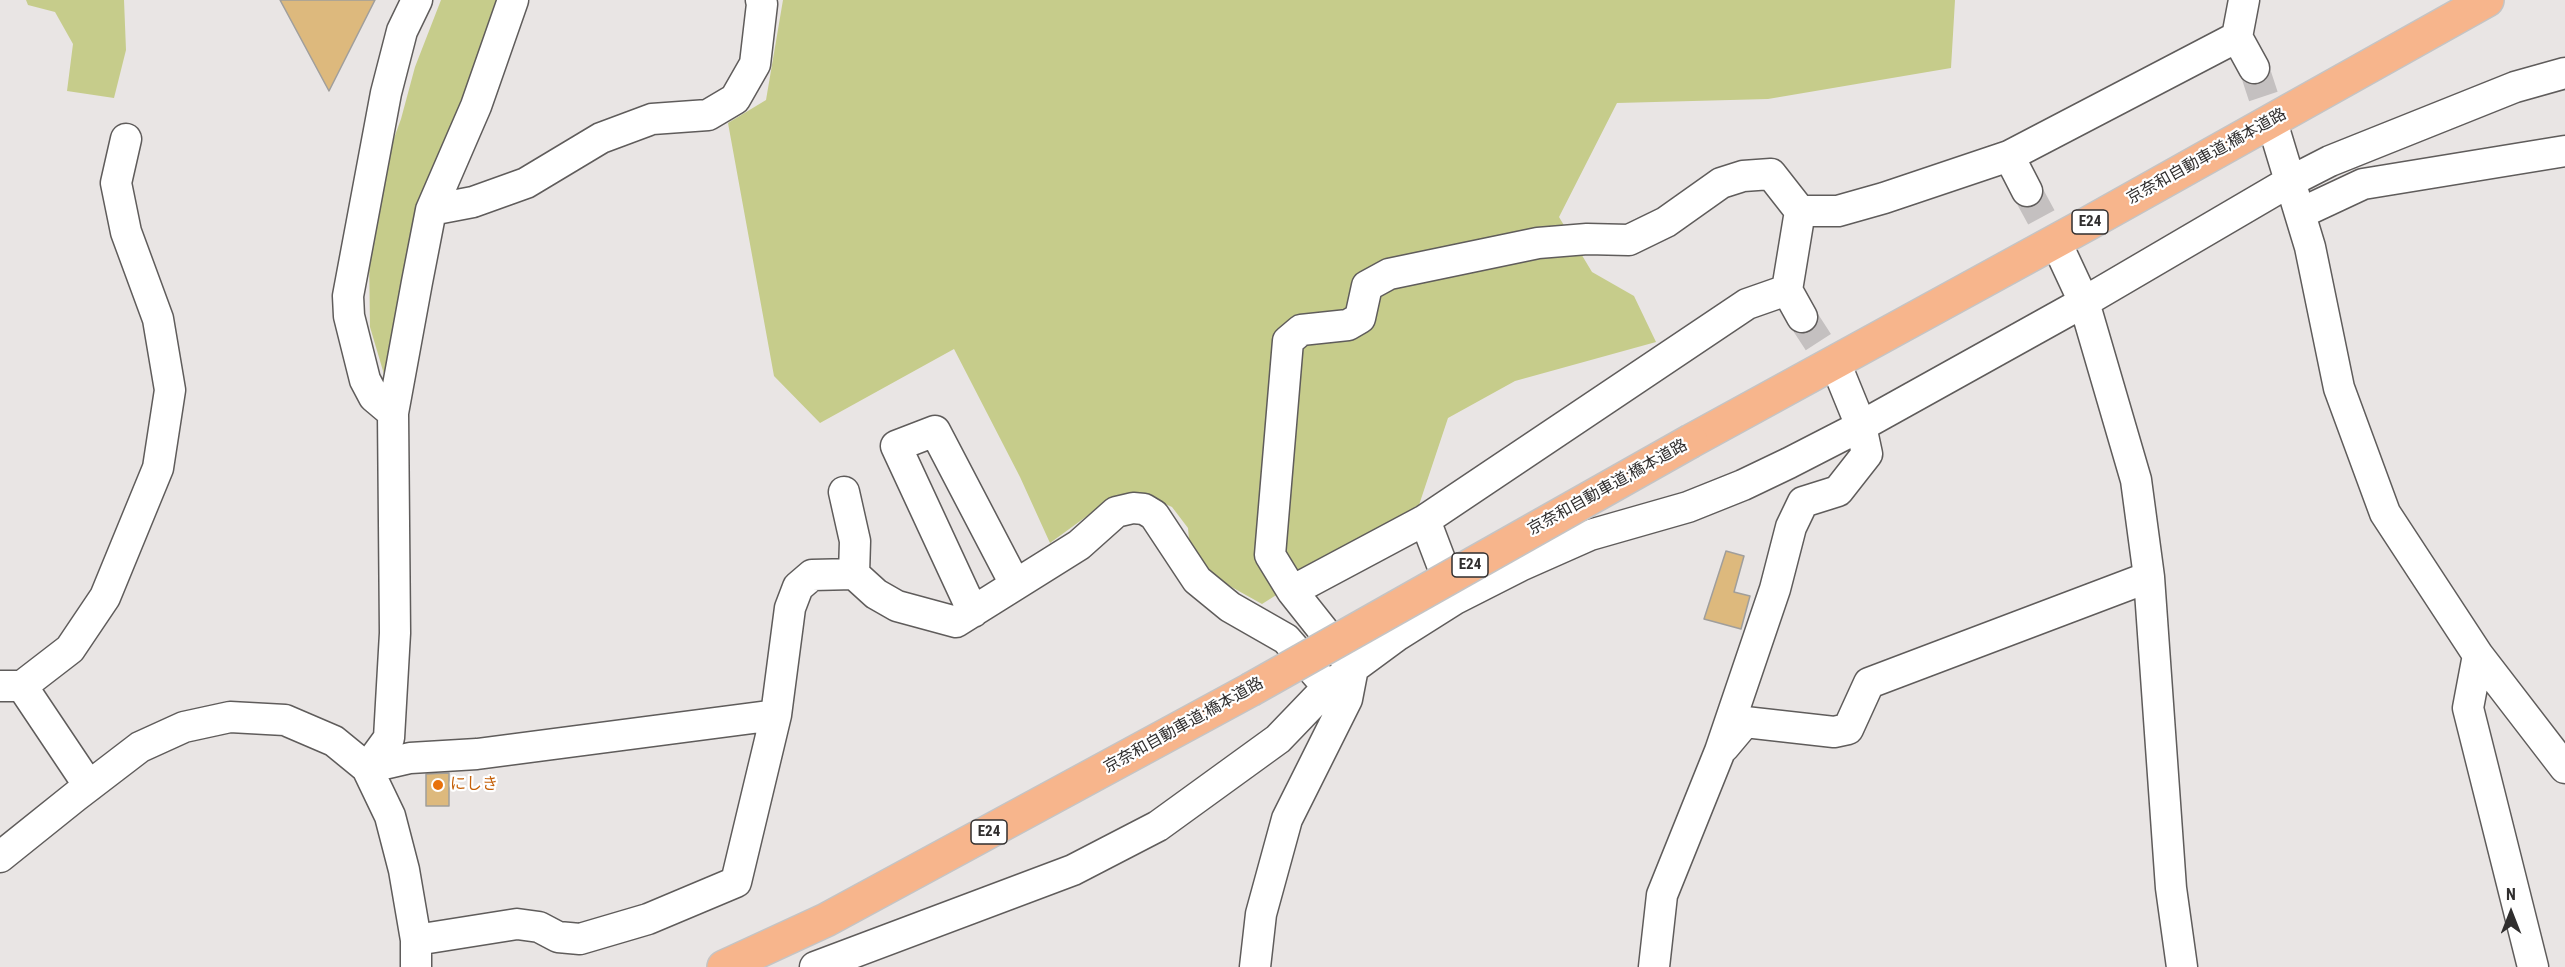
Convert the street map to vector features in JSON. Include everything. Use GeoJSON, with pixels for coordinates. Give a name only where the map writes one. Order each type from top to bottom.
{"type":"FeatureCollection","features":[{"type":"Feature","properties":{"kind":"highway","name":"京奈和自動車道;橋本道路"},"geometry":{"type":"LineString","coordinates":[[724,967],[826,920],[1250,690],[1691,441],[2078,229],[2487,0]]}},
{"type":"Feature","properties":{"kind":"street"},"geometry":{"type":"LineString","coordinates":[[393,413],[374,397],[365,380],[349,316],[348,296],[386,93],[402,31],[417,0]]}},
{"type":"Feature","properties":{"kind":"street"},"geometry":{"type":"LineString","coordinates":[[367,768],[390,738],[395,633],[393,413],[431,210],[476,106],[513,0]]}},
{"type":"Feature","properties":{"kind":"street"},"geometry":{"type":"LineString","coordinates":[[431,210],[473,202],[526,183],[601,138],[652,119],[708,115],[735,99],[755,64],[761,0]]}},
{"type":"Feature","properties":{"kind":"street"},"geometry":{"type":"LineString","coordinates":[[2244,0],[2237,37],[2254,68]]}},
{"type":"Feature","properties":{"kind":"street"},"geometry":{"type":"LineString","coordinates":[[1800,211],[1838,211],[2009,156],[2237,37]]}},
{"type":"Feature","properties":{"kind":"street"},"geometry":{"type":"LineString","coordinates":[[1255,967],[1261,914],[1287,819],[1338,693],[1353,668],[1398,635],[1455,599],[1520,566],[1590,535],[1688,507],[1743,485],[1861,426],[2084,302],[2330,160],[2515,87],[2565,73]]}},
{"type":"Feature","properties":{"kind":"street"},"geometry":{"type":"LineString","coordinates":[[2276,135],[2289,182],[2301,213],[2339,388],[2385,513],[2478,655],[2565,768]]}},
{"type":"Feature","properties":{"kind":"street"},"geometry":{"type":"LineString","coordinates":[[89,786],[11,686],[70,649],[105,597],[158,468],[170,390],[158,319],[126,232],[116,183],[126,139]]}},
{"type":"Feature","properties":{"kind":"street"},"geometry":{"type":"LineString","coordinates":[[2301,213],[2362,184],[2565,151]]}},
{"type":"Feature","properties":{"kind":"street"},"geometry":{"type":"LineString","coordinates":[[2009,156],[2027,190]]}},
{"type":"Feature","properties":{"kind":"street"},"geometry":{"type":"LineString","coordinates":[[1353,668],[1292,591],[1270,555],[1288,341],[1301,330],[1348,326],[1360,318],[1368,286],[1389,274],[1538,243],[1587,239],[1629,240],[1666,222],[1721,183],[1743,176],[1771,174],[1800,211],[1787,290],[1802,317]]}},
{"type":"Feature","properties":{"kind":"street"},"geometry":{"type":"LineString","coordinates":[[2062,257],[2084,302],[2136,480],[2149,577],[2171,888],[2182,967]]}},
{"type":"Feature","properties":{"kind":"street"},"geometry":{"type":"LineString","coordinates":[[1292,591],[1425,520],[1747,304],[1787,290]]}},
{"type":"Feature","properties":{"kind":"street"},"geometry":{"type":"LineString","coordinates":[[1654,967],[1662,895],[1720,752],[1775,589],[1791,527],[1803,502],[1838,491],[1856,471],[1867,454],[1861,426],[1841,377]]}},
{"type":"Feature","properties":{"kind":"street"},"geometry":{"type":"LineString","coordinates":[[974,612],[896,446],[935,431],[1015,584]]}},
{"type":"Feature","properties":{"kind":"street"},"geometry":{"type":"LineString","coordinates":[[844,492],[855,541],[854,574]]}},
{"type":"Feature","properties":{"kind":"street"},"geometry":{"type":"LineString","coordinates":[[0,857],[140,747],[184,727],[230,717],[285,720],[334,741],[367,768],[390,816],[404,870],[416,953],[517,924],[539,927],[558,937],[580,939],[648,919],[736,882],[777,715],[790,608],[798,586],[812,575],[854,574],[876,594],[897,606],[956,622],[1079,545],[1116,512],[1133,508],[1144,509],[1154,515],[1197,580],[1230,607],[1286,639],[1338,693]]}},
{"type":"Feature","properties":{"kind":"street"},"geometry":{"type":"LineString","coordinates":[[1425,520],[1455,599]]}},
{"type":"Feature","properties":{"kind":"street"},"geometry":{"type":"LineString","coordinates":[[1720,752],[1745,722],[1834,732],[1848,729],[1869,683],[2149,577]]}},
{"type":"Feature","properties":{"kind":"street"},"geometry":{"type":"LineString","coordinates":[[2478,655],[2468,708],[2534,967]]}},
{"type":"Feature","properties":{"kind":"street"},"geometry":{"type":"LineString","coordinates":[[815,967],[1073,870],[1158,826],[1338,693]]}},
{"type":"Feature","properties":{"kind":"street"},"geometry":{"type":"LineString","coordinates":[[367,768],[410,758],[477,754],[777,715]]}},
{"type":"Feature","properties":{"kind":"green space"},"geometry":{"type":"Polygon","coordinates":[[[26,0],[124,0],[126,50],[114,98],[67,91],[73,44],[55,12],[28,5],[26,0]]]}},
{"type":"Feature","properties":{"kind":"green space"},"geometry":{"type":"Polygon","coordinates":[[[441,0],[506,0],[414,235],[399,296],[386,381],[370,327],[369,254],[383,168],[401,119],[415,67],[441,0]]]}},
{"type":"Feature","properties":{"kind":"green space"},"geometry":{"type":"Polygon","coordinates":[[[783,0],[1955,0],[1951,68],[1768,99],[1617,103],[1559,217],[1592,272],[1634,296],[1656,342],[1515,381],[1448,418],[1419,505],[1262,604],[1210,575],[1190,550],[1188,528],[1172,507],[1139,492],[1109,500],[1050,543],[1020,477],[954,349],[820,423],[774,376],[728,123],[766,100],[783,0]]]}},
{"type":"Feature","properties":{"kind":"building"},"geometry":{"type":"Polygon","coordinates":[[[280,0],[375,0],[329,91],[280,0]]]}},
{"type":"Feature","properties":{"kind":"building"},"geometry":{"type":"Polygon","coordinates":[[[1726,551],[1744,556],[1734,592],[1750,596],[1741,629],[1704,619],[1726,551]]]}},
{"type":"Feature","properties":{"kind":"building","name":"にしき"},"geometry":{"type":"Polygon","coordinates":[[[449,773],[449,806],[426,806],[426,774],[449,773]]]}},
{"type":"Feature","properties":{"kind":"tunnel"},"geometry":{"type":"LineString","coordinates":[[2254,68],[2276,135]]}},
{"type":"Feature","properties":{"kind":"tunnel"},"geometry":{"type":"LineString","coordinates":[[2027,191],[2063,257]]}},
{"type":"Feature","properties":{"kind":"tunnel"},"geometry":{"type":"LineString","coordinates":[[1802,317],[1841,377]]}},
{"type":"Feature","properties":{"kind":"place","name":"にしき"},"geometry":{"type":"Point","coordinates":[438,785]}}]}
